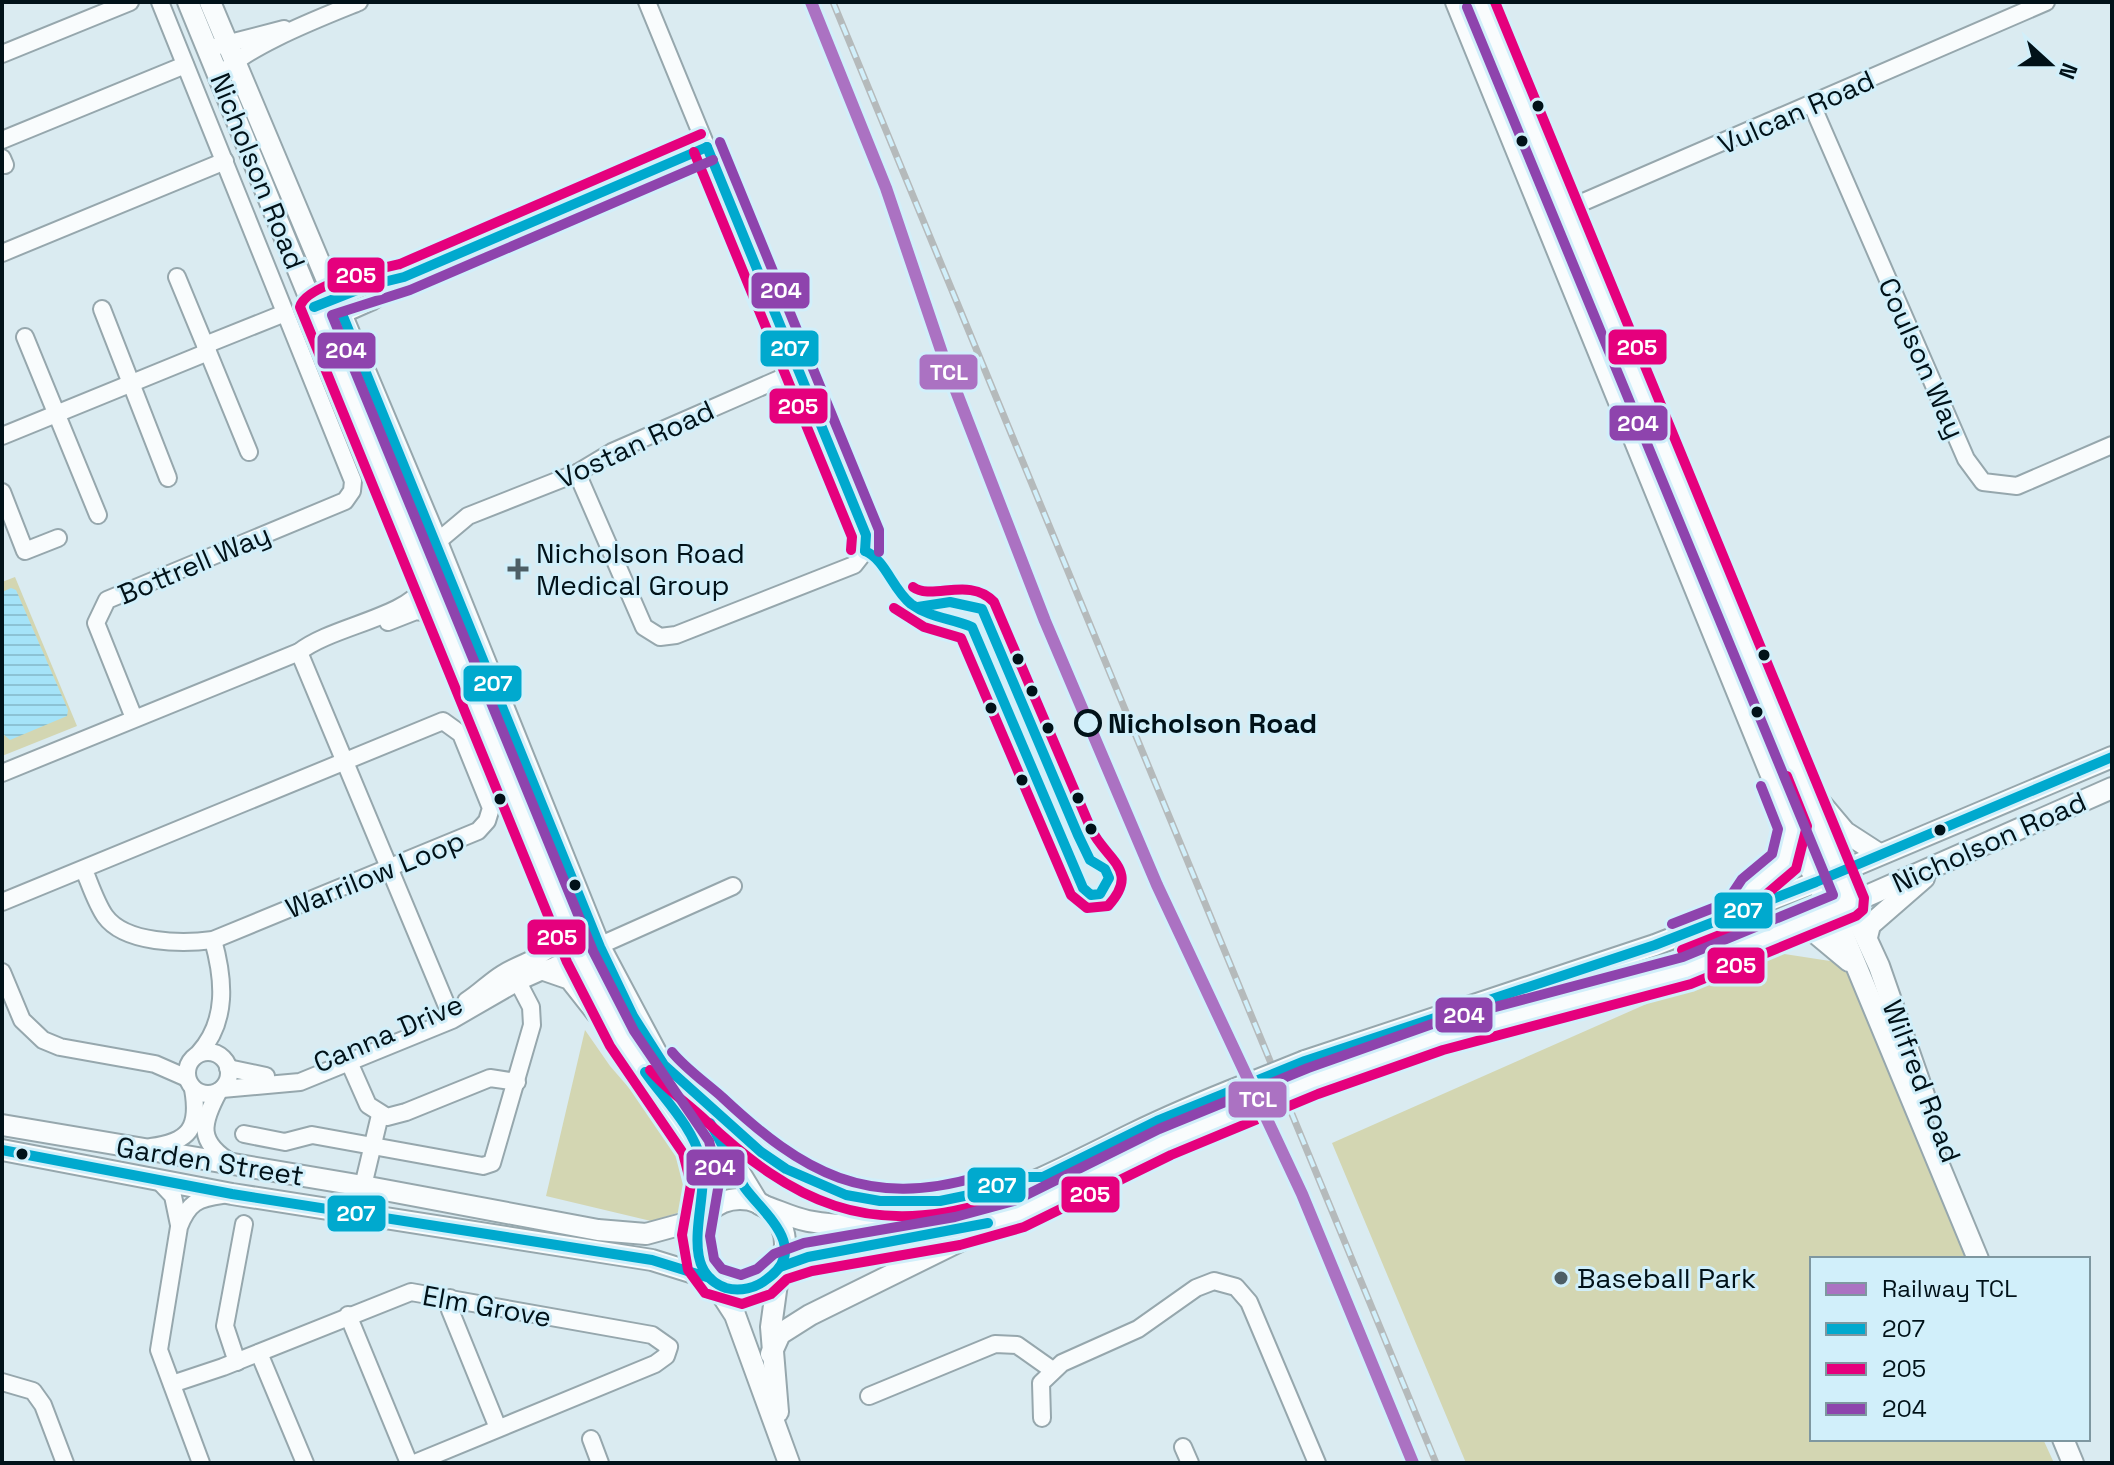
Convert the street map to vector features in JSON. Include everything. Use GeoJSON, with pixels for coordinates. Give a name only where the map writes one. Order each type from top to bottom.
{"type":"FeatureCollection","features":[{"type":"Feature","properties":{"kind":"main road","name":"Nicholson Road"},"geometry":{"type":"LineString","coordinates":[[188,2],[425,586],[580,957],[602,1003],[657,1073],[714,1129],[760,1204],[805,1221],[839,1225],[900,1223],[985,1204],[1157,1121],[1305,1061],[1394,1029],[1607,963],[1816,882],[2112,757]]}},
{"type":"Feature","properties":{"kind":"main road","name":"Nicholson Road"},"geometry":{"type":"LineString","coordinates":[[210,2],[428,520],[600,947],[657,1073],[696,1147],[705,1183],[701,1218]]}},
{"type":"Feature","properties":{"kind":"main road","name":"Wilfred Road"},"geometry":{"type":"LineString","coordinates":[[1456,2],[1793,828],[1856,968],[1977,1257]]}},
{"type":"Feature","properties":{"kind":"main road","name":"Wilfred Road"},"geometry":{"type":"LineString","coordinates":[[1480,2],[1836,873],[1867,937],[1928,1107],[1992,1257]]}},
{"type":"Feature","properties":{"kind":"main road"},"geometry":{"type":"LineString","coordinates":[[1801,782],[1818,795],[1845,832],[1879,854]]}},
{"type":"Feature","properties":{"kind":"main road","name":"Nicholson Road"},"geometry":{"type":"LineString","coordinates":[[779,1268],[808,1257],[958,1231],[1019,1214],[1165,1142],[1252,1104],[1439,1037],[1687,970],[1851,903],[2112,788]]}},
{"type":"Feature","properties":{"kind":"main road"},"geometry":{"type":"LineString","coordinates":[[1735,914],[1752,889],[1784,862],[1793,828]]}},
{"type":"Feature","properties":{"kind":"main road"},"geometry":{"type":"LineString","coordinates":[[1867,937],[1870,925],[1941,863]]}},
{"type":"Feature","properties":{"kind":"main road"},"geometry":{"type":"LineString","coordinates":[[1785,929],[1804,929],[1826,938],[1856,968]]}},
{"type":"Feature","properties":{"kind":"main road"},"geometry":{"type":"LineString","coordinates":[[544,970],[570,979],[594,1008],[631,1066],[657,1073],[786,1169],[846,1195],[880,1201],[940,1201],[974,1194],[1018,1177],[1043,1177]]}},
{"type":"Feature","properties":{"kind":"main road","name":"Garden Street"},"geometry":{"type":"LineString","coordinates":[[2,1125],[624,1233],[668,1231],[701,1218]]}},
{"type":"Feature","properties":{"kind":"main road","name":"Garden Street"},"geometry":{"type":"LineString","coordinates":[[2,1150],[232,1194],[667,1263],[712,1280]]}},
{"type":"Feature","properties":{"kind":"main road"},"geometry":{"type":"LineString","coordinates":[[389,1191],[421,1209],[478,1220],[487,1225],[489,1235]]}},
{"type":"Feature","properties":{"kind":"main road"},"geometry":{"type":"LineString","coordinates":[[781,1440],[771,1354],[772,1311],[782,1232],[778,1221],[760,1204],[729,1201],[701,1218],[696,1250],[735,1315],[789,1463]]}},
{"type":"Feature","properties":{"kind":"main road"},"geometry":{"type":"LineString","coordinates":[[771,1354],[780,1334],[844,1295],[1019,1214]]}},
{"type":"Feature","properties":{"kind":"main road"},"geometry":{"type":"LineString","coordinates":[[712,1280],[741,1290],[765,1281],[779,1268]]}},
{"type":"Feature","properties":{"kind":"main road"},"geometry":{"type":"LineString","coordinates":[[2064,1441],[2073,1463]]}},
{"type":"Feature","properties":{"kind":"street"},"geometry":{"type":"LineString","coordinates":[[2,54],[130,2]]}},
{"type":"Feature","properties":{"kind":"street","name":"Bottrell Way"},"geometry":{"type":"LineString","coordinates":[[134,718],[96,623],[98,613],[107,600],[345,501],[353,481],[160,2]]}},
{"type":"Feature","properties":{"kind":"street"},"geometry":{"type":"LineString","coordinates":[[220,78],[232,53],[359,2]]}},
{"type":"Feature","properties":{"kind":"street"},"geometry":{"type":"LineString","coordinates":[[577,473],[644,627],[660,637],[676,635],[854,565],[865,551],[866,535],[647,2]]}},
{"type":"Feature","properties":{"kind":"street","name":"Vulcan Road"},"geometry":{"type":"LineString","coordinates":[[1544,219],[2046,2]]}},
{"type":"Feature","properties":{"kind":"street"},"geometry":{"type":"LineString","coordinates":[[205,42],[232,53]]}},
{"type":"Feature","properties":{"kind":"street"},"geometry":{"type":"LineString","coordinates":[[2,140],[185,65]]}},
{"type":"Feature","properties":{"kind":"street","name":"Coulson Way"},"geometry":{"type":"LineString","coordinates":[[1812,105],[1966,459],[1983,482],[2017,486],[2112,445]]}},
{"type":"Feature","properties":{"kind":"street"},"geometry":{"type":"LineString","coordinates":[[317,315],[707,147]]}},
{"type":"Feature","properties":{"kind":"street"},"geometry":{"type":"LineString","coordinates":[[2,253],[225,161]]}},
{"type":"Feature","properties":{"kind":"street"},"geometry":{"type":"LineString","coordinates":[[177,277],[249,452]]}},
{"type":"Feature","properties":{"kind":"street"},"geometry":{"type":"LineString","coordinates":[[102,309],[168,478]]}},
{"type":"Feature","properties":{"kind":"street"},"geometry":{"type":"LineString","coordinates":[[2,436],[131,383],[285,313]]}},
{"type":"Feature","properties":{"kind":"street"},"geometry":{"type":"LineString","coordinates":[[25,337],[98,515]]}},
{"type":"Feature","properties":{"kind":"street","name":"Vostan Road"},"geometry":{"type":"LineString","coordinates":[[428,520],[468,516],[577,473],[612,452],[800,370]]}},
{"type":"Feature","properties":{"kind":"street"},"geometry":{"type":"LineString","coordinates":[[2,492],[25,551],[58,538]]}},
{"type":"Feature","properties":{"kind":"street","name":"Vostan Road"},"geometry":{"type":"LineString","coordinates":[[437,542],[468,516]]}},
{"type":"Feature","properties":{"kind":"street"},"geometry":{"type":"LineString","coordinates":[[2,773],[299,652],[323,637],[410,600],[425,586]]}},
{"type":"Feature","properties":{"kind":"street"},"geometry":{"type":"LineString","coordinates":[[299,652],[326,647],[412,612],[437,614]]}},
{"type":"Feature","properties":{"kind":"street"},"geometry":{"type":"LineString","coordinates":[[299,652],[449,1011]]}},
{"type":"Feature","properties":{"kind":"street","name":"Warrilow Loop"},"geometry":{"type":"LineString","coordinates":[[2,902],[443,721],[461,734],[491,808],[487,821],[478,831],[213,940],[179,944],[118,930],[105,915],[84,870]]}},
{"type":"Feature","properties":{"kind":"street","name":"Canna Drive"},"geometry":{"type":"LineString","coordinates":[[220,1090],[244,1084],[287,1085],[349,1062],[452,1020],[518,982],[600,947],[612,937],[733,886]]}},
{"type":"Feature","properties":{"kind":"street","name":"Canna Drive"},"geometry":{"type":"LineString","coordinates":[[226,1063],[266,1077],[295,1073],[449,1011],[501,975],[549,952],[560,939],[565,919]]}},
{"type":"Feature","properties":{"kind":"street"},"geometry":{"type":"LineString","coordinates":[[213,940],[222,973],[217,1021],[226,1063],[220,1090],[208,1113],[206,1137],[214,1151],[237,1167]]}},
{"type":"Feature","properties":{"kind":"street"},"geometry":{"type":"LineString","coordinates":[[2,972],[6,992],[22,1020],[43,1040],[60,1047],[155,1064],[205,1094],[220,1090]]}},
{"type":"Feature","properties":{"kind":"street"},"geometry":{"type":"LineString","coordinates":[[244,1134],[285,1142],[312,1135],[483,1166],[492,1163],[532,1025],[531,1007],[518,982]]}},
{"type":"Feature","properties":{"kind":"street"},"geometry":{"type":"LineString","coordinates":[[142,1150],[175,1143],[187,1135],[194,1120],[190,1083],[196,1056],[217,1021]]}},
{"type":"Feature","properties":{"kind":"street"},"geometry":{"type":"LineString","coordinates":[[155,1064],[212,1052],[226,1063]]}},
{"type":"Feature","properties":{"kind":"street"},"geometry":{"type":"LineString","coordinates":[[349,1062],[368,1105],[380,1115],[406,1112],[490,1078],[517,1082]]}},
{"type":"Feature","properties":{"kind":"street"},"geometry":{"type":"LineString","coordinates":[[363,1186],[380,1115]]}},
{"type":"Feature","properties":{"kind":"street"},"geometry":{"type":"LineString","coordinates":[[158,1180],[173,1196],[179,1227]]}},
{"type":"Feature","properties":{"kind":"street"},"geometry":{"type":"LineString","coordinates":[[201,1463],[159,1350],[179,1227],[184,1213],[197,1199],[232,1194]]}},
{"type":"Feature","properties":{"kind":"street"},"geometry":{"type":"LineString","coordinates":[[237,1362],[225,1326],[244,1224]]}},
{"type":"Feature","properties":{"kind":"street"},"geometry":{"type":"LineString","coordinates":[[1042,1418],[1041,1383],[1051,1369],[1138,1329],[1196,1288],[1214,1281],[1236,1287],[1249,1302],[1317,1463]]}},
{"type":"Feature","properties":{"kind":"street","name":"Elm Grove"},"geometry":{"type":"LineString","coordinates":[[172,1384],[237,1362],[411,1292],[652,1335],[669,1347],[666,1356],[655,1364],[498,1428]]}},
{"type":"Feature","properties":{"kind":"street"},"geometry":{"type":"LineString","coordinates":[[348,1315],[412,1463],[498,1428],[450,1310],[450,1298]]}},
{"type":"Feature","properties":{"kind":"street"},"geometry":{"type":"LineString","coordinates":[[869,1396],[995,1344],[1017,1345],[1051,1369]]}},
{"type":"Feature","properties":{"kind":"street"},"geometry":{"type":"LineString","coordinates":[[259,1353],[305,1463]]}},
{"type":"Feature","properties":{"kind":"street"},"geometry":{"type":"LineString","coordinates":[[2,1382],[33,1391],[43,1405],[65,1463]]}},
{"type":"Feature","properties":{"kind":"street"},"geometry":{"type":"LineString","coordinates":[[591,1439],[600,1463]]}},
{"type":"Feature","properties":{"kind":"street"},"geometry":{"type":"LineString","coordinates":[[1183,1447],[1190,1463]]}},
{"type":"Feature","properties":{"kind":"green space"},"geometry":{"type":"Polygon","coordinates":[[[15,577],[77,726],[2,756],[2,582],[15,577]]]}},
{"type":"Feature","properties":{"kind":"green space"},"geometry":{"type":"Polygon","coordinates":[[[1778,953],[1843,963],[1967,1257],[1810,1257],[1810,1441],[2044,1441],[2054,1463],[1466,1463],[1332,1143],[1660,998],[1778,953]]]}},
{"type":"Feature","properties":{"kind":"green space"},"geometry":{"type":"Polygon","coordinates":[[[585,1030],[610,1066],[688,1156],[694,1183],[687,1210],[651,1221],[546,1196],[585,1030]]]}},
{"type":"Feature","properties":{"kind":"water"},"geometry":{"type":"Polygon","coordinates":[[[11,588],[16,590],[68,710],[67,716],[10,740],[2,733],[2,592],[11,588]]]}},
{"type":"Feature","properties":{"kind":"railway"},"geometry":{"type":"LineString","coordinates":[[833,2],[1436,1463]]}},
{"type":"Feature","properties":{"kind":"rail line","name":"TCL"},"geometry":{"type":"LineString","coordinates":[[811,2],[886,188],[946,365],[1045,621],[1157,885],[1302,1194],[1413,1463]]}},
{"type":"Feature","properties":{"kind":"transit line","name":"205"},"geometry":{"type":"LineString","coordinates":[[701,134],[400,264],[328,285],[305,299],[300,307],[567,962],[610,1046],[683,1153],[691,1184],[682,1235],[688,1270],[705,1293],[742,1304],[771,1294],[787,1279],[812,1271],[960,1245],[1024,1227],[1171,1155],[1318,1094],[1443,1050],[1691,984],[1856,916],[1863,910],[1864,898],[1495,2]]}},
{"type":"Feature","properties":{"kind":"transit line","name":"204"},"geometry":{"type":"LineString","coordinates":[[713,160],[410,290],[332,315],[593,951],[634,1031],[709,1141],[719,1183],[710,1236],[714,1259],[722,1269],[741,1275],[757,1269],[774,1254],[804,1243],[955,1217],[1014,1201],[1159,1129],[1308,1068],[1435,1023],[1683,957],[1833,895],[1467,7]]}},
{"type":"Feature","properties":{"kind":"transit line","name":"204"},"geometry":{"type":"LineString","coordinates":[[720,142],[879,530],[879,552]]}},
{"type":"Feature","properties":{"kind":"transit line","name":"207"},"geometry":{"type":"LineString","coordinates":[[707,147],[866,535],[865,551]]}},
{"type":"Feature","properties":{"kind":"transit line","name":"207"},"geometry":{"type":"LineString","coordinates":[[314,307],[367,286],[404,277],[707,147]]}},
{"type":"Feature","properties":{"kind":"transit line","name":"205"},"geometry":{"type":"LineString","coordinates":[[694,152],[852,537],[851,550]]}},
{"type":"Feature","properties":{"kind":"transit line","name":"207"},"geometry":{"type":"LineString","coordinates":[[342,314],[600,947],[633,1016],[664,1065],[761,1152],[786,1169],[846,1195],[880,1201],[940,1201],[974,1194],[1018,1177],[1043,1177],[1157,1121],[1305,1061],[1655,945],[1816,882],[2112,757]]}},
{"type":"Feature","properties":{"kind":"transit line","name":"207"},"geometry":{"type":"LineString","coordinates":[[865,551],[878,561],[911,604],[926,612],[972,627],[1083,888],[1091,895],[1100,894],[1109,878],[1105,869],[1090,860],[1078,835],[982,609],[950,602],[918,607]]}},
{"type":"Feature","properties":{"kind":"transit line","name":"205"},"geometry":{"type":"LineString","coordinates":[[894,608],[924,627],[961,638],[1071,895],[1087,908],[1108,906],[1117,894],[1121,874],[1091,829],[994,602],[974,591],[930,592],[913,587]]}},
{"type":"Feature","properties":{"kind":"transit line","name":"205"},"geometry":{"type":"LineString","coordinates":[[1682,950],[1743,926],[1762,898],[1796,869],[1807,826],[1787,776]]}},
{"type":"Feature","properties":{"kind":"transit line","name":"204"},"geometry":{"type":"LineString","coordinates":[[1672,924],[1726,903],[1742,879],[1772,854],[1778,829],[1761,786]]}},
{"type":"Feature","properties":{"kind":"transit line","name":"204"},"geometry":{"type":"LineString","coordinates":[[672,1052],[689,1070],[781,1146],[839,1178],[870,1186],[904,1189],[981,1176]]}},
{"type":"Feature","properties":{"kind":"transit line","name":"205"},"geometry":{"type":"LineString","coordinates":[[650,1070],[737,1149],[769,1173],[801,1192],[835,1206],[869,1214],[906,1216],[946,1212],[989,1202]]}},
{"type":"Feature","properties":{"kind":"transit line","name":"207"},"geometry":{"type":"LineString","coordinates":[[645,1072],[685,1125],[701,1160],[703,1176],[698,1250],[702,1266],[710,1279],[726,1288],[737,1290],[753,1287],[779,1267],[785,1255],[784,1243],[779,1231],[745,1188],[710,1123]]}},
{"type":"Feature","properties":{"kind":"transit line","name":"207"},"geometry":{"type":"LineString","coordinates":[[2,1150],[232,1194],[652,1260],[710,1278]]}},
{"type":"Feature","properties":{"kind":"transit line","name":"207"},"geometry":{"type":"LineString","coordinates":[[780,1267],[808,1257],[988,1223]]}},
{"type":"Feature","properties":{"kind":"place","name":"Nicholson Road Medical Group"},"geometry":{"type":"Point","coordinates":[518,569]}},
{"type":"Feature","properties":{"kind":"place","name":"Nicholson Road"},"geometry":{"type":"Point","coordinates":[1088,723]}},
{"type":"Feature","properties":{"kind":"place","name":"Baseball Park"},"geometry":{"type":"Point","coordinates":[1561,1278]}}]}
